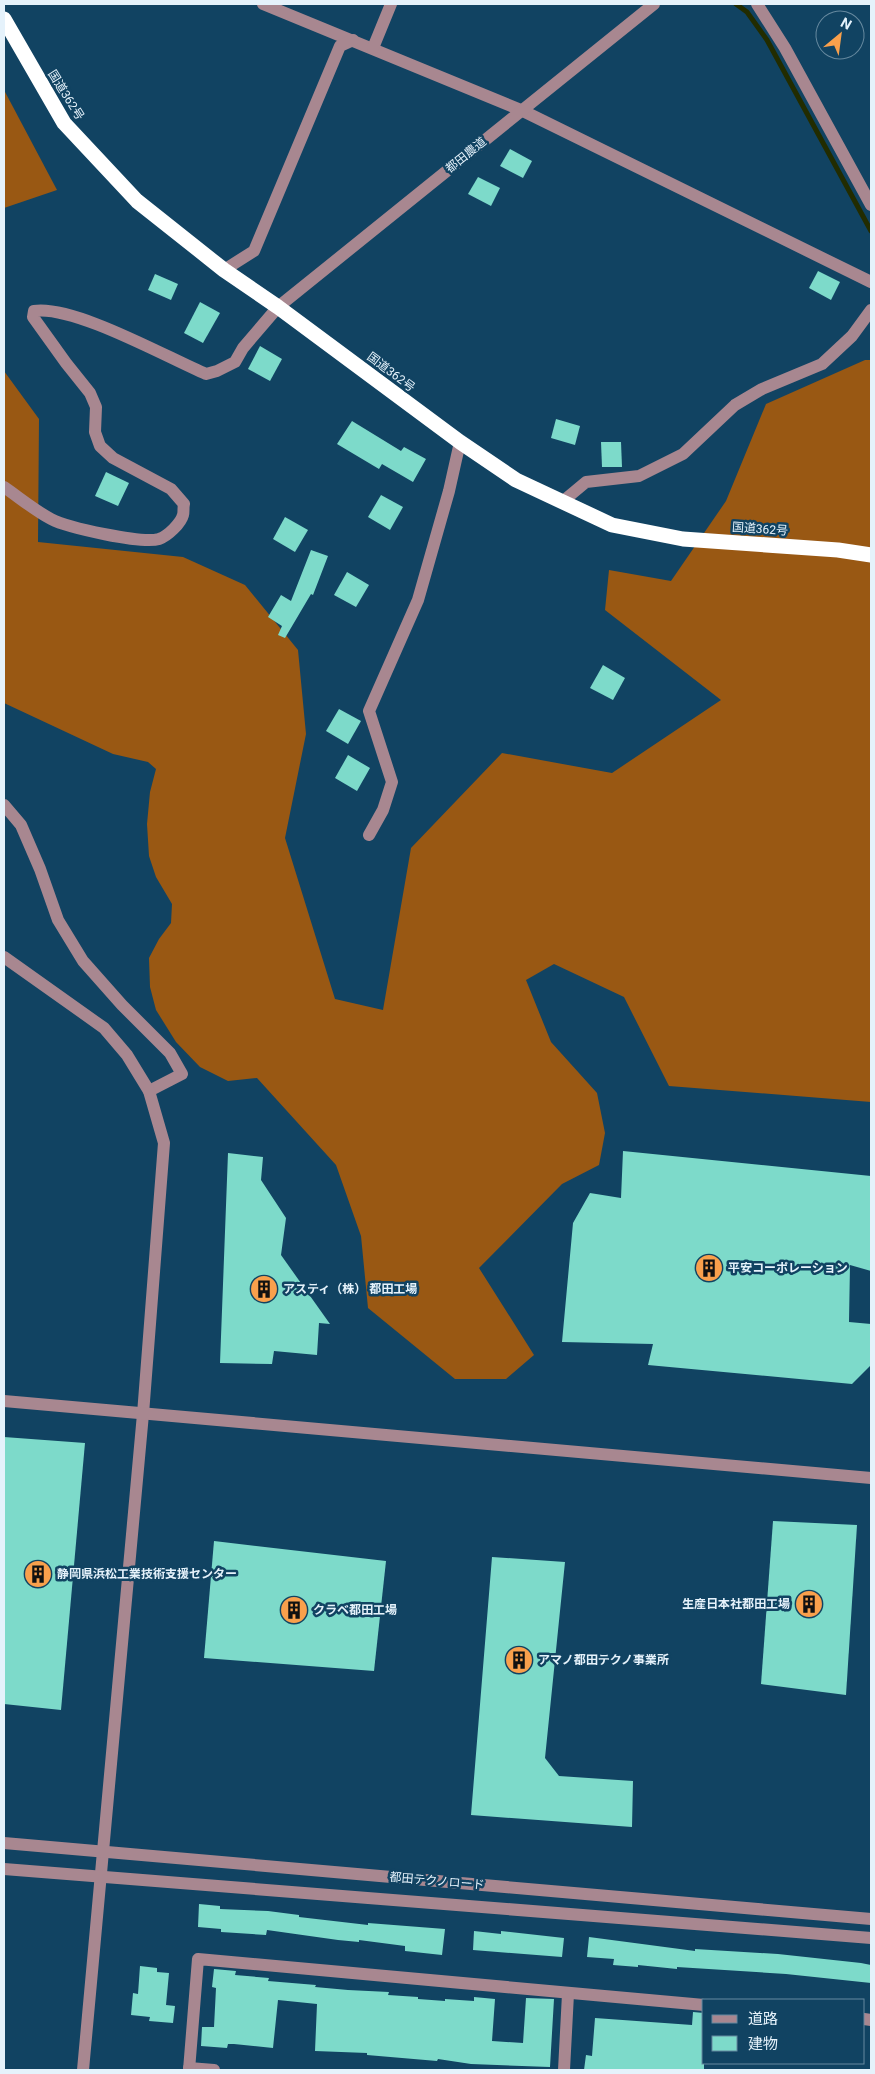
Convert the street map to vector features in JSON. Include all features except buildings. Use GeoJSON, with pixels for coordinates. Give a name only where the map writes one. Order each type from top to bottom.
{"type":"FeatureCollection","features":[{"type":"Feature","properties":{"kind":"highway","name":"国道362号"},"geometry":{"type":"LineString","coordinates":[[4,19],[64,123],[137,202],[224,270],[278,307],[460,442],[516,480],[612,525],[683,539],[838,550],[871,555]]}},
{"type":"Feature","properties":{"kind":"street"},"geometry":{"type":"LineString","coordinates":[[264,4],[521,110],[871,282]]}},
{"type":"Feature","properties":{"kind":"street"},"geometry":{"type":"LineString","coordinates":[[373,48],[391,4]]}},
{"type":"Feature","properties":{"kind":"street","name":"都田農道"},"geometry":{"type":"LineString","coordinates":[[4,487],[26,505],[69,527],[92,532],[159,539],[170,532],[183,517],[184,504],[171,488],[112,458],[100,446],[95,432],[96,407],[90,393],[33,317],[34,311],[42,310],[68,314],[119,334],[206,374],[217,371],[235,362],[243,348],[278,307],[654,4]]}},
{"type":"Feature","properties":{"kind":"street"},"geometry":{"type":"LineString","coordinates":[[757,4],[785,48],[871,206]]}},
{"type":"Feature","properties":{"kind":"street"},"geometry":{"type":"LineString","coordinates":[[224,270],[254,251],[340,46],[353,40]]}},
{"type":"Feature","properties":{"kind":"street"},"geometry":{"type":"LineString","coordinates":[[562,502],[586,482],[639,476],[683,454],[735,405],[762,389],[822,364],[852,336],[871,310]]}},
{"type":"Feature","properties":{"kind":"street"},"geometry":{"type":"LineString","coordinates":[[369,835],[382,810],[392,782],[369,710],[418,600],[444,509],[460,442]]}},
{"type":"Feature","properties":{"kind":"street"},"geometry":{"type":"LineString","coordinates":[[4,805],[21,825],[40,868],[58,920],[82,961],[122,1005],[170,1053],[182,1074],[149,1091]]}},
{"type":"Feature","properties":{"kind":"street"},"geometry":{"type":"LineString","coordinates":[[4,957],[104,1028],[127,1055],[149,1091],[164,1143],[143,1414],[83,2070]]}},
{"type":"Feature","properties":{"kind":"street"},"geometry":{"type":"LineString","coordinates":[[4,1401],[871,1478]]}},
{"type":"Feature","properties":{"kind":"street","name":"都田テクノロード"},"geometry":{"type":"LineString","coordinates":[[4,1843],[102,1850],[871,1919]]}},
{"type":"Feature","properties":{"kind":"street","name":"都田テクノロード"},"geometry":{"type":"LineString","coordinates":[[4,1869],[871,1938]]}},
{"type":"Feature","properties":{"kind":"street"},"geometry":{"type":"LineString","coordinates":[[214,2070],[189,2069],[198,1959],[702,2005]]}},
{"type":"Feature","properties":{"kind":"street"},"geometry":{"type":"LineString","coordinates":[[564,2070],[568,1994]]}},
{"type":"Feature","properties":{"kind":"shaded area"},"geometry":{"type":"Polygon","coordinates":[[[4,90],[57,190],[4,208],[4,90]]]}},
{"type":"Feature","properties":{"kind":"shaded area"},"geometry":{"type":"Polygon","coordinates":[[[865,360],[871,360],[871,1102],[669,1086],[624,997],[554,964],[526,980],[551,1042],[597,1093],[605,1133],[599,1165],[562,1184],[479,1268],[534,1355],[506,1379],[455,1379],[368,1308],[361,1236],[336,1165],[257,1078],[228,1081],[200,1067],[176,1042],[156,1010],[150,987],[149,958],[159,939],[171,923],[172,904],[156,877],[149,856],[147,824],[150,792],[156,769],[148,762],[113,754],[4,703],[4,371],[39,419],[38,542],[183,557],[245,585],[298,650],[306,734],[285,838],[335,999],[383,1010],[411,848],[502,753],[612,773],[721,700],[605,610],[609,570],[671,581],[726,501],[766,404],[865,360]]]}},
{"type":"Feature","properties":{"kind":"waterway"},"geometry":{"type":"LineString","coordinates":[[736,4],[747,12],[767,40],[871,231]]}},
{"type":"Feature","properties":{"kind":"place","name":"平安コーポレーション"},"geometry":{"type":"Point","coordinates":[709,1268]}},
{"type":"Feature","properties":{"kind":"place","name":"アスティ（株） 都田工場"},"geometry":{"type":"Point","coordinates":[264,1289]}},
{"type":"Feature","properties":{"kind":"place","name":"静岡県浜松工業技術支援センター"},"geometry":{"type":"Point","coordinates":[38,1574]}},
{"type":"Feature","properties":{"kind":"place","name":"生産日本社都田工場"},"geometry":{"type":"Point","coordinates":[809,1604]}},
{"type":"Feature","properties":{"kind":"place","name":"クラベ都田工場"},"geometry":{"type":"Point","coordinates":[294,1610]}},
{"type":"Feature","properties":{"kind":"place","name":"アマノ都田テクノ事業所"},"geometry":{"type":"Point","coordinates":[519,1660]}}]}
